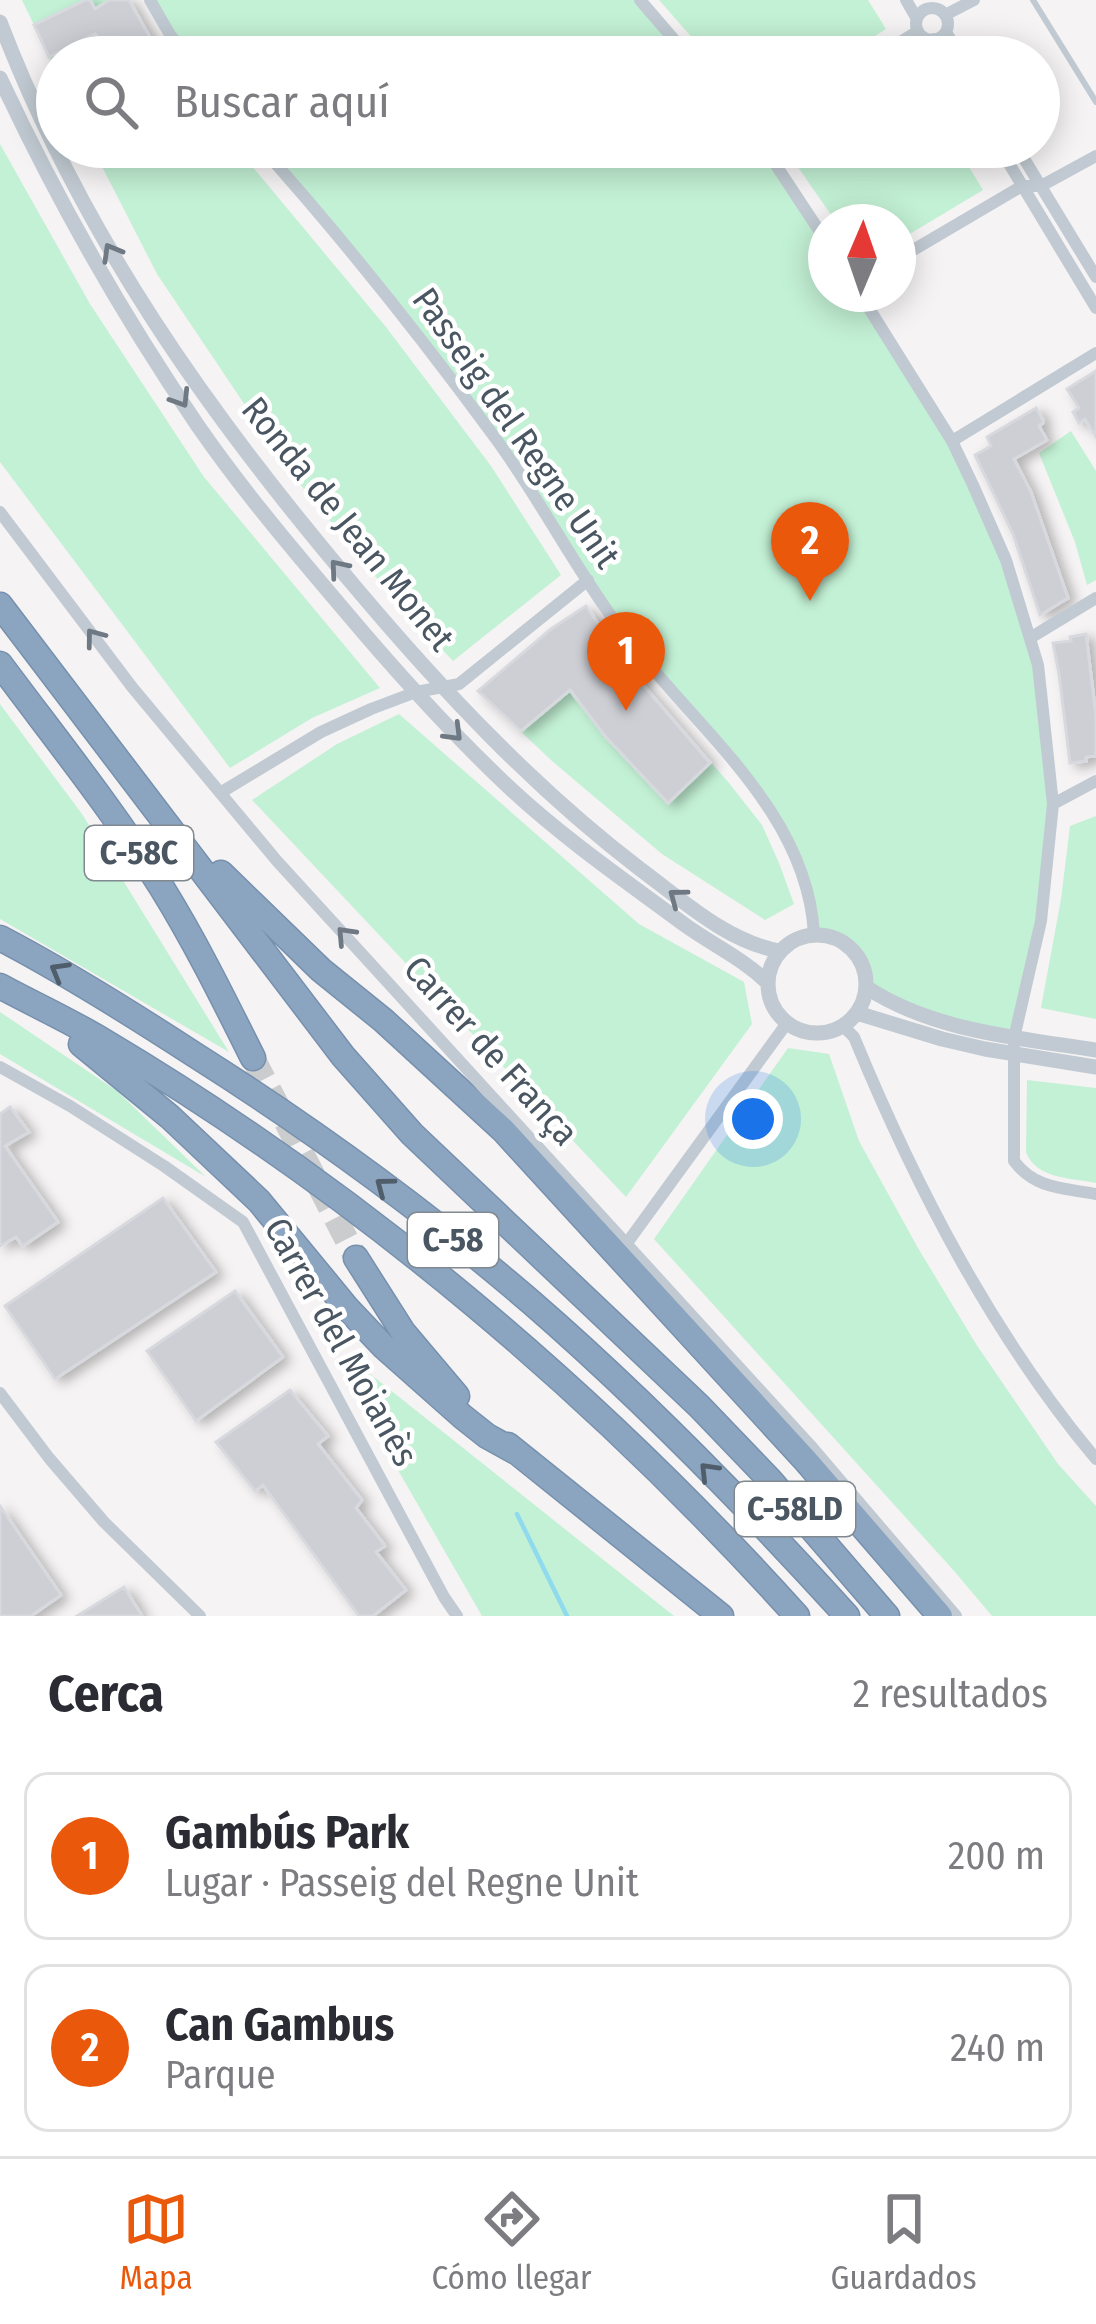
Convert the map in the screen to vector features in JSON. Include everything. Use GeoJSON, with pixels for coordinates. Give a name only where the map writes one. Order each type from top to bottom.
{"type":"FeatureCollection","features":[{"type":"Feature","properties":{"kind":"highway","name":"C-58C"},"geometry":{"type":"LineString","coordinates":[[0,605],[328,1038],[412,1134]]}},
{"type":"Feature","properties":{"kind":"highway","name":"C-58C"},"geometry":{"type":"LineString","coordinates":[[0,664],[163,889],[253,1058]]}},
{"type":"Feature","properties":{"kind":"highway"},"geometry":{"type":"LineString","coordinates":[[141,788],[246,900],[503,1130],[806,1461],[940,1616]]}},
{"type":"Feature","properties":{"kind":"highway","name":"C-58"},"geometry":{"type":"LineString","coordinates":[[0,938],[126,1010],[252,1091],[476,1257],[583,1349],[689,1450],[847,1616]]}},
{"type":"Feature","properties":{"kind":"highway"},"geometry":{"type":"LineString","coordinates":[[0,987],[103,1060],[170,1118],[282,1226],[384,1347],[463,1418],[517,1452]]}},
{"type":"Feature","properties":{"kind":"highway","name":"C-58"},"geometry":{"type":"LineString","coordinates":[[0,987],[103,1040],[356,1211],[557,1377],[663,1476],[797,1616]]}},
{"type":"Feature","properties":{"kind":"highway","name":"C-58LD"},"geometry":{"type":"LineString","coordinates":[[412,1134],[699,1406],[887,1616]]}},
{"type":"Feature","properties":{"kind":"highway"},"geometry":{"type":"LineString","coordinates":[[356,1258],[386,1307],[466,1405],[517,1452],[717,1613]]}},
{"type":"Feature","properties":{"kind":"street"},"geometry":{"type":"LineString","coordinates":[[150,0],[171,36]]}},
{"type":"Feature","properties":{"kind":"street"},"geometry":{"type":"LineString","coordinates":[[640,0],[671,36]]}},
{"type":"Feature","properties":{"kind":"street"},"geometry":{"type":"LineString","coordinates":[[906,0],[924,36]]}},
{"type":"Feature","properties":{"kind":"street"},"geometry":{"type":"LineString","coordinates":[[904,36],[918,25],[924,10],[974,0]]}},
{"type":"Feature","properties":{"kind":"street"},"geometry":{"type":"LineString","coordinates":[[936,8],[948,24],[940,36]]}},
{"type":"Feature","properties":{"kind":"street","name":"Ronda de Jean Monet"},"geometry":{"type":"LineString","coordinates":[[0,22],[36,110]]}},
{"type":"Feature","properties":{"kind":"street","name":"Ronda de Jean Monet"},"geometry":{"type":"LineString","coordinates":[[0,78],[36,154]]}},
{"type":"Feature","properties":{"kind":"street"},"geometry":{"type":"LineString","coordinates":[[916,249],[1022,187],[1041,186],[1096,155]]}},
{"type":"Feature","properties":{"kind":"street","name":"Ronda de Jean Monet"},"geometry":{"type":"LineString","coordinates":[[44,168],[197,424],[300,558],[416,692],[514,792],[691,929],[744,960],[767,982]]}},
{"type":"Feature","properties":{"kind":"street","name":"Ronda de Jean Monet"},"geometry":{"type":"LineString","coordinates":[[65,168],[152,322],[278,493],[391,630],[530,775],[604,842],[700,914],[753,946],[779,951]]}},
{"type":"Feature","properties":{"kind":"street","name":"Passeig del Regne Unit"},"geometry":{"type":"LineString","coordinates":[[280,168],[337,233],[498,442],[616,624],[771,813],[802,874],[813,906],[814,934]]}},
{"type":"Feature","properties":{"kind":"street"},"geometry":{"type":"LineString","coordinates":[[778,168],[808,214]]}},
{"type":"Feature","properties":{"kind":"street"},"geometry":{"type":"LineString","coordinates":[[1011,168],[1096,308]]}},
{"type":"Feature","properties":{"kind":"street"},"geometry":{"type":"LineString","coordinates":[[1030,168],[1096,277]]}},
{"type":"Feature","properties":{"kind":"street"},"geometry":{"type":"LineString","coordinates":[[871,312],[952,441],[1006,560],[1038,665],[1053,804],[1041,921],[1013,1046],[1014,1161],[1037,1183],[1096,1194]]}},
{"type":"Feature","properties":{"kind":"street"},"geometry":{"type":"LineString","coordinates":[[952,441],[1096,353]]}},
{"type":"Feature","properties":{"kind":"street","name":"Carrer de França"},"geometry":{"type":"LineString","coordinates":[[0,512],[132,687],[277,861],[810,1444],[956,1616]]}},
{"type":"Feature","properties":{"kind":"street"},"geometry":{"type":"LineString","coordinates":[[220,793],[321,733],[416,692],[459,684],[588,580]]}},
{"type":"Feature","properties":{"kind":"street"},"geometry":{"type":"LineString","coordinates":[[1030,638],[1096,598]]}},
{"type":"Feature","properties":{"kind":"street"},"geometry":{"type":"LineString","coordinates":[[1053,804],[1096,781]]}},
{"type":"Feature","properties":{"kind":"street"},"geometry":{"type":"LineString","coordinates":[[814,934],[833,936],[859,956],[866,987],[857,1013],[843,1026],[814,1033],[787,1023],[776,1012],[767,982],[779,951],[795,939],[814,934]]}},
{"type":"Feature","properties":{"kind":"street"},"geometry":{"type":"LineString","coordinates":[[866,987],[890,1003],[1013,1046],[1096,1067]]}},
{"type":"Feature","properties":{"kind":"street"},"geometry":{"type":"LineString","coordinates":[[857,1013],[942,1040],[1096,1050]]}},
{"type":"Feature","properties":{"kind":"street"},"geometry":{"type":"LineString","coordinates":[[626,1243],[787,1023]]}},
{"type":"Feature","properties":{"kind":"street"},"geometry":{"type":"LineString","coordinates":[[843,1026],[854,1036],[899,1141],[997,1323],[1056,1411],[1096,1459]]}},
{"type":"Feature","properties":{"kind":"street","name":"Carrer del Moianès"},"geometry":{"type":"LineString","coordinates":[[0,1067],[146,1154],[243,1222],[457,1616]]}},
{"type":"Feature","properties":{"kind":"street"},"geometry":{"type":"LineString","coordinates":[[0,1393],[104,1522],[200,1616]]}},
{"type":"Feature","properties":{"kind":"lane"},"geometry":{"type":"LineString","coordinates":[[1034,0],[1056,36]]}},
{"type":"Feature","properties":{"kind":"lane"},"geometry":{"type":"LineString","coordinates":[[1060,43],[1096,102]]}},
{"type":"Feature","properties":{"kind":"green space"},"geometry":{"type":"Polygon","coordinates":[[[22,0],[128,0],[149,36],[39,36],[22,0]]]}},
{"type":"Feature","properties":{"kind":"green space"},"geometry":{"type":"Polygon","coordinates":[[[150,0],[640,0],[671,36],[173,36],[150,0]]]}},
{"type":"Feature","properties":{"kind":"green space"},"geometry":{"type":"Polygon","coordinates":[[[659,0],[868,0],[886,29],[875,36],[691,36],[659,0]]]}},
{"type":"Feature","properties":{"kind":"green space"},"geometry":{"type":"Polygon","coordinates":[[[0,144],[90,304],[204,477],[380,688],[312,718],[230,768],[0,462],[0,144]]]}},
{"type":"Feature","properties":{"kind":"green space"},"geometry":{"type":"Polygon","coordinates":[[[103,168],[254,168],[386,327],[491,466],[561,575],[453,661],[389,593],[290,472],[157,274],[103,168]]]}},
{"type":"Feature","properties":{"kind":"green space"},"geometry":{"type":"Polygon","coordinates":[[[278,168],[778,168],[808,214],[808,312],[871,312],[973,485],[1038,665],[1053,804],[1041,921],[1014,1038],[946,1022],[866,987],[862,965],[852,949],[814,934],[813,906],[771,813],[617,624],[498,442],[278,168]]]}},
{"type":"Feature","properties":{"kind":"green space"},"geometry":{"type":"Polygon","coordinates":[[[799,168],[970,168],[983,190],[916,230],[916,204],[824,204],[799,168]]]}},
{"type":"Feature","properties":{"kind":"green space"},"geometry":{"type":"Polygon","coordinates":[[[1071,431],[1096,471],[1096,580],[1087,585],[1039,453],[1071,431]]]}},
{"type":"Feature","properties":{"kind":"green space"},"geometry":{"type":"Polygon","coordinates":[[[586,606],[626,665],[762,825],[794,904],[765,920],[662,854],[478,691],[586,606]]]}},
{"type":"Feature","properties":{"kind":"green space"},"geometry":{"type":"Polygon","coordinates":[[[0,704],[82,814],[229,1052],[0,919],[0,704]]]}},
{"type":"Feature","properties":{"kind":"green space"},"geometry":{"type":"Polygon","coordinates":[[[399,714],[639,924],[744,982],[752,1024],[626,1197],[252,800],[337,744],[399,714]]]}},
{"type":"Feature","properties":{"kind":"green space"},"geometry":{"type":"Polygon","coordinates":[[[1096,816],[1096,1019],[1041,1008],[1070,826],[1096,816]]]}},
{"type":"Feature","properties":{"kind":"green space"},"geometry":{"type":"Polygon","coordinates":[[[0,1012],[117,1091],[206,1177],[0,1054],[0,1012]]]}},
{"type":"Feature","properties":{"kind":"green space"},"geometry":{"type":"Polygon","coordinates":[[[788,1048],[829,1054],[859,1141],[918,1248],[1058,1464],[1096,1506],[1096,1616],[992,1616],[654,1239],[788,1048]]]}},
{"type":"Feature","properties":{"kind":"green space"},"geometry":{"type":"Polygon","coordinates":[[[1027,1080],[1096,1088],[1096,1183],[1055,1176],[1031,1161],[1026,1152],[1027,1080]]]}},
{"type":"Feature","properties":{"kind":"green space"},"geometry":{"type":"Polygon","coordinates":[[[356,1367],[674,1616],[482,1616],[349,1385],[347,1372],[356,1367]]]}},
{"type":"Feature","properties":{"kind":"building"},"geometry":{"type":"Polygon","coordinates":[[[86,0],[95,9],[110,0],[129,0],[149,36],[39,36],[34,25],[86,0]]]}},
{"type":"Feature","properties":{"kind":"building"},"geometry":{"type":"Polygon","coordinates":[[[1096,371],[1096,437],[1085,419],[1079,423],[1073,412],[1079,408],[1067,389],[1096,371]]]}},
{"type":"Feature","properties":{"kind":"building"},"geometry":{"type":"Polygon","coordinates":[[[1036,408],[1047,440],[1014,459],[1031,492],[1068,598],[1040,615],[1013,534],[975,455],[991,446],[987,437],[1036,408]]]}},
{"type":"Feature","properties":{"kind":"building"},"geometry":{"type":"Polygon","coordinates":[[[586,606],[626,665],[710,763],[668,803],[605,736],[570,690],[521,731],[478,691],[586,606]]]}},
{"type":"Feature","properties":{"kind":"building"},"geometry":{"type":"Polygon","coordinates":[[[1086,634],[1096,756],[1070,763],[1053,643],[1086,634]]]}},
{"type":"Feature","properties":{"kind":"building"},"geometry":{"type":"Polygon","coordinates":[[[10,1107],[29,1132],[5,1146],[58,1222],[23,1246],[16,1237],[0,1246],[0,1114],[10,1107]]]}},
{"type":"Feature","properties":{"kind":"building"},"geometry":{"type":"Polygon","coordinates":[[[163,1198],[216,1272],[55,1379],[5,1306],[163,1198]]]}},
{"type":"Feature","properties":{"kind":"building"},"geometry":{"type":"Polygon","coordinates":[[[235,1291],[283,1357],[196,1421],[147,1351],[235,1291]]]}},
{"type":"Feature","properties":{"kind":"building"},"geometry":{"type":"Polygon","coordinates":[[[290,1390],[328,1436],[318,1444],[362,1500],[356,1508],[385,1546],[376,1552],[406,1590],[373,1616],[359,1616],[263,1485],[255,1491],[216,1442],[290,1390]]]}},
{"type":"Feature","properties":{"kind":"building"},"geometry":{"type":"Polygon","coordinates":[[[0,1506],[61,1595],[31,1616],[0,1616],[0,1506]]]}},
{"type":"Feature","properties":{"kind":"building"},"geometry":{"type":"Polygon","coordinates":[[[124,1587],[142,1616],[77,1616],[124,1587]]]}},
{"type":"Feature","properties":{"kind":"waterway"},"geometry":{"type":"LineString","coordinates":[[517,1514],[567,1616]]}},
{"type":"Feature","properties":{"kind":"tunnel"},"geometry":{"type":"LineString","coordinates":[[253,1058],[356,1258]]}},
{"type":"Feature","properties":{"kind":"place","name":"Can Gambus"},"geometry":{"type":"Point","coordinates":[810,601]}},
{"type":"Feature","properties":{"kind":"place","name":"Gambús Park"},"geometry":{"type":"Point","coordinates":[626,711]}}]}
